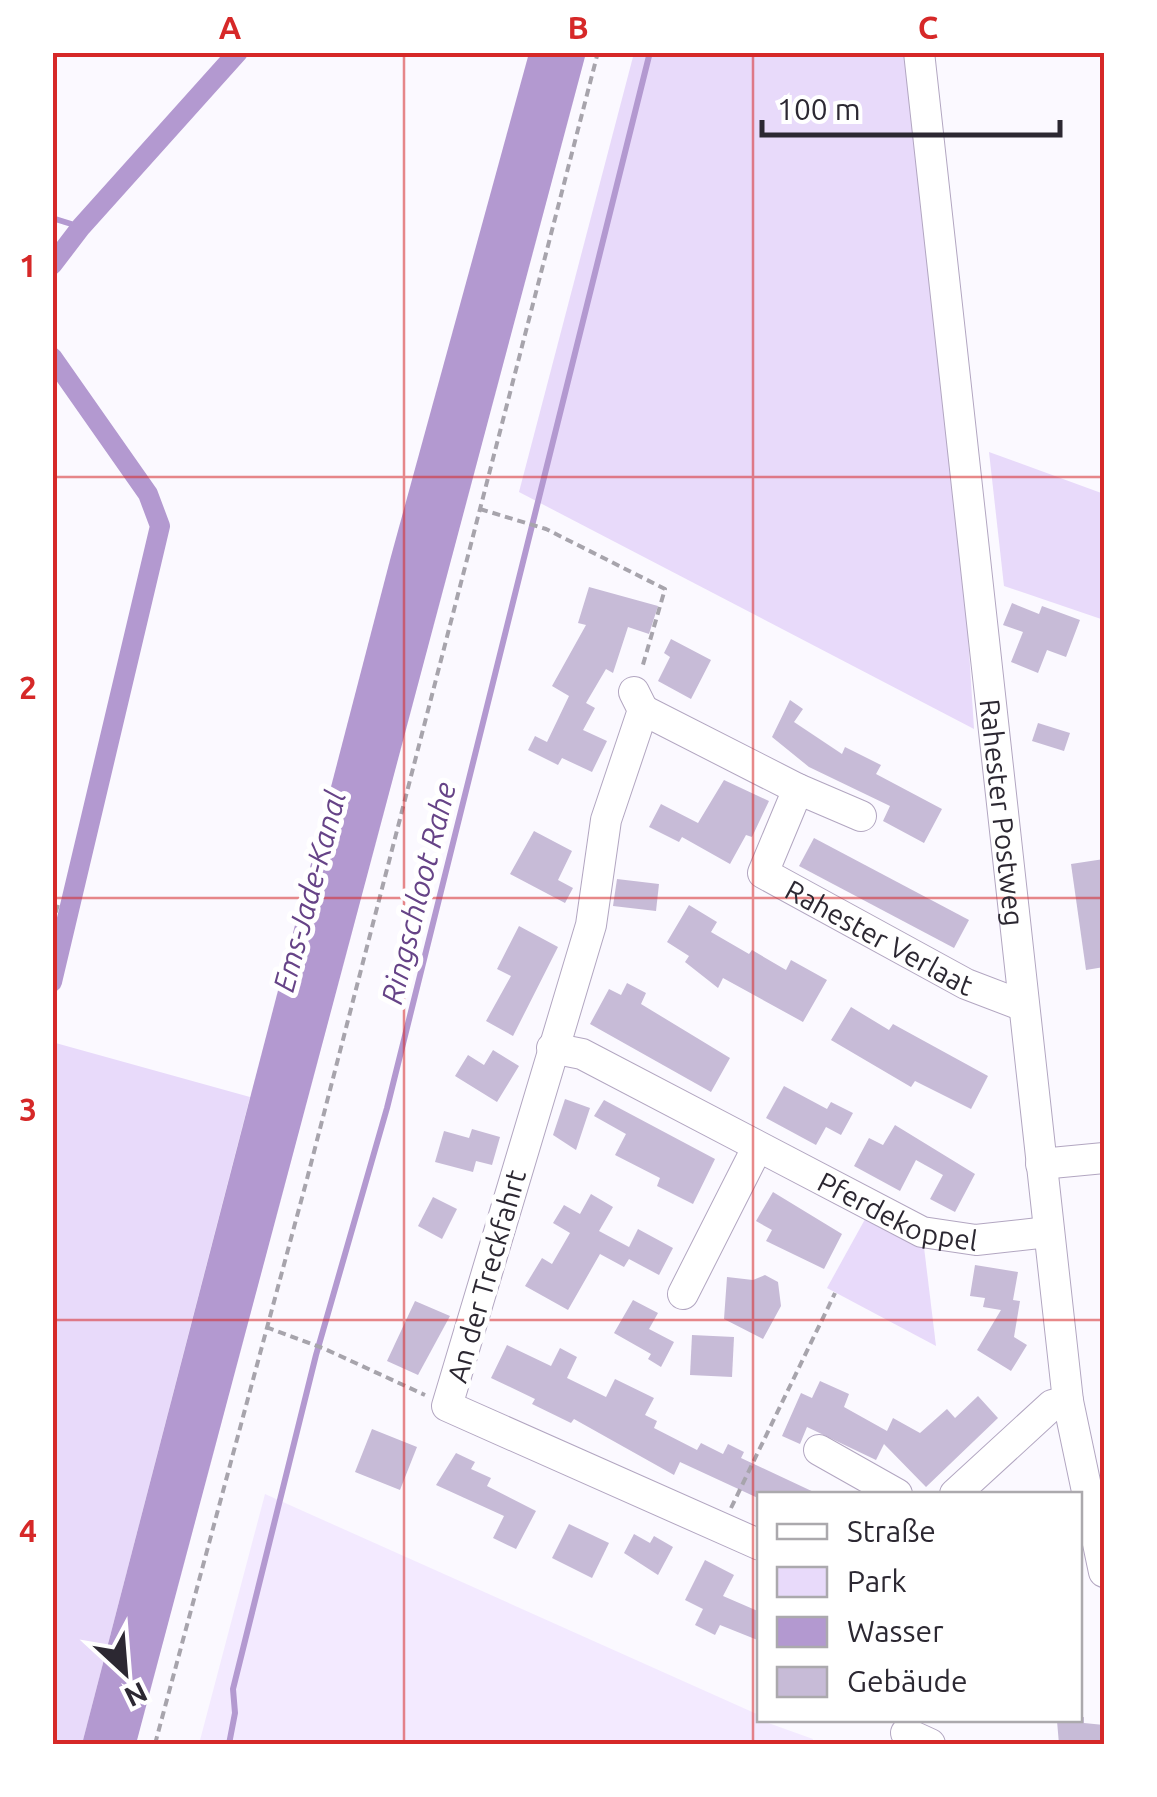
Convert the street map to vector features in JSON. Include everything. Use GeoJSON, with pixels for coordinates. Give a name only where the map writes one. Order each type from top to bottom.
{"type":"FeatureCollection","features":[{"type":"Feature","properties":{"kind":"street","name":"Rahester Postweg"},"geometry":{"type":"LineString","coordinates":[[919,52],[1021,1005],[1068,1401],[1104,1572]]}},
{"type":"Feature","properties":{"kind":"street"},"geometry":{"type":"LineString","coordinates":[[552,1048],[591,925],[606,820],[638,701],[798,789],[862,816]]}},
{"type":"Feature","properties":{"kind":"street","name":"Rahester Verlaat"},"geometry":{"type":"LineString","coordinates":[[798,789],[763,873],[966,984],[1021,1005]]}},
{"type":"Feature","properties":{"kind":"street","name":"Pferdekoppel"},"geometry":{"type":"LineString","coordinates":[[552,1048],[582,1054],[922,1232],[976,1240],[1048,1232]]}},
{"type":"Feature","properties":{"kind":"street","name":"An der Treckfahrt"},"geometry":{"type":"LineString","coordinates":[[552,1048],[448,1406],[757,1544]]}},
{"type":"Feature","properties":{"kind":"street"},"geometry":{"type":"LineString","coordinates":[[683,1294],[756,1148]]}},
{"type":"Feature","properties":{"kind":"street"},"geometry":{"type":"LineString","coordinates":[[1041,1164],[1104,1158]]}},
{"type":"Feature","properties":{"kind":"street"},"geometry":{"type":"LineString","coordinates":[[958,1492],[1052,1405],[1068,1401]]}},
{"type":"Feature","properties":{"kind":"street"},"geometry":{"type":"LineString","coordinates":[[819,1450],[893,1492]]}},
{"type":"Feature","properties":{"kind":"path"},"geometry":{"type":"LineString","coordinates":[[155,1744],[598,52]]}},
{"type":"Feature","properties":{"kind":"path"},"geometry":{"type":"LineString","coordinates":[[478,508],[546,529],[665,589],[638,701]]}},
{"type":"Feature","properties":{"kind":"path"},"geometry":{"type":"LineString","coordinates":[[52,925],[59,901]]}},
{"type":"Feature","properties":{"kind":"path"},"geometry":{"type":"LineString","coordinates":[[722,1526],[835,1293]]}},
{"type":"Feature","properties":{"kind":"path"},"geometry":{"type":"LineString","coordinates":[[266,1328],[310,1342],[448,1406]]}},
{"type":"Feature","properties":{"kind":"shaded area"},"geometry":{"type":"Polygon","coordinates":[[[265,1494],[757,1714],[757,1722],[813,1739],[811,1744],[199,1744],[265,1494]]]}},
{"type":"Feature","properties":{"kind":"green space"},"geometry":{"type":"Polygon","coordinates":[[[634,53],[905,53],[964,572],[974,729],[519,492],[634,53]]]}},
{"type":"Feature","properties":{"kind":"green space"},"geometry":{"type":"Polygon","coordinates":[[[989,452],[1104,494],[1104,620],[1004,586],[989,452]]]}},
{"type":"Feature","properties":{"kind":"green space"},"geometry":{"type":"Polygon","coordinates":[[[52,1042],[250,1097],[82,1744],[52,1744],[52,1042]]]}},
{"type":"Feature","properties":{"kind":"green space"},"geometry":{"type":"Polygon","coordinates":[[[869,1212],[923,1239],[936,1346],[827,1288],[869,1212]]]}},
{"type":"Feature","properties":{"kind":"water","name":"Ems-Jade-Kanal"},"geometry":{"type":"Polygon","coordinates":[[[529,53],[586,53],[136,1744],[82,1744],[390,560],[529,53]]]}},
{"type":"Feature","properties":{"kind":"building"},"geometry":{"type":"Polygon","coordinates":[[[589,587],[658,606],[649,634],[628,627],[613,673],[606,669],[586,703],[595,708],[583,730],[607,741],[592,772],[562,758],[558,765],[528,750],[535,736],[547,742],[569,696],[552,686],[586,625],[578,623],[589,587]]]}},
{"type":"Feature","properties":{"kind":"building"},"geometry":{"type":"Polygon","coordinates":[[[1012,603],[1039,614],[1042,606],[1080,620],[1066,657],[1047,650],[1038,673],[1011,662],[1023,632],[1003,625],[1012,603]]]}},
{"type":"Feature","properties":{"kind":"building"},"geometry":{"type":"Polygon","coordinates":[[[671,639],[711,660],[691,699],[658,681],[670,657],[664,653],[671,639]]]}},
{"type":"Feature","properties":{"kind":"building"},"geometry":{"type":"Polygon","coordinates":[[[790,700],[803,709],[794,722],[842,754],[845,747],[881,765],[876,774],[942,809],[924,843],[883,821],[890,806],[809,767],[772,737],[790,700]]]}},
{"type":"Feature","properties":{"kind":"building"},"geometry":{"type":"Polygon","coordinates":[[[1038,723],[1070,733],[1064,751],[1032,741],[1038,723]]]}},
{"type":"Feature","properties":{"kind":"building"},"geometry":{"type":"Polygon","coordinates":[[[724,780],[769,801],[752,837],[746,835],[730,864],[682,837],[679,842],[649,827],[661,804],[698,823],[724,780]]]}},
{"type":"Feature","properties":{"kind":"building"},"geometry":{"type":"Polygon","coordinates":[[[534,831],[572,851],[558,880],[573,888],[565,903],[510,874],[534,831]]]}},
{"type":"Feature","properties":{"kind":"building"},"geometry":{"type":"Polygon","coordinates":[[[814,838],[969,920],[954,948],[799,866],[814,838]]]}},
{"type":"Feature","properties":{"kind":"building"},"geometry":{"type":"Polygon","coordinates":[[[1104,859],[1104,967],[1086,970],[1071,864],[1104,859]]]}},
{"type":"Feature","properties":{"kind":"building"},"geometry":{"type":"Polygon","coordinates":[[[617,879],[659,884],[656,911],[613,906],[617,879]]]}},
{"type":"Feature","properties":{"kind":"building"},"geometry":{"type":"Polygon","coordinates":[[[689,905],[717,922],[711,932],[749,954],[752,950],[786,970],[791,960],[827,980],[803,1022],[723,978],[718,988],[685,962],[689,956],[667,942],[689,905]]]}},
{"type":"Feature","properties":{"kind":"building"},"geometry":{"type":"Polygon","coordinates":[[[519,926],[558,947],[513,1036],[486,1021],[511,976],[497,969],[519,926]]]}},
{"type":"Feature","properties":{"kind":"building"},"geometry":{"type":"Polygon","coordinates":[[[627,983],[646,993],[641,1004],[730,1058],[711,1092],[590,1024],[609,989],[621,995],[627,983]]]}},
{"type":"Feature","properties":{"kind":"building"},"geometry":{"type":"Polygon","coordinates":[[[851,1007],[889,1030],[893,1024],[988,1076],[971,1109],[915,1081],[911,1087],[831,1040],[851,1007]]]}},
{"type":"Feature","properties":{"kind":"building"},"geometry":{"type":"Polygon","coordinates":[[[493,1050],[519,1066],[497,1102],[455,1076],[468,1055],[484,1065],[493,1050]]]}},
{"type":"Feature","properties":{"kind":"building"},"geometry":{"type":"Polygon","coordinates":[[[784,1086],[827,1109],[831,1102],[853,1113],[841,1135],[826,1127],[816,1145],[766,1118],[784,1086]]]}},
{"type":"Feature","properties":{"kind":"building"},"geometry":{"type":"Polygon","coordinates":[[[565,1099],[590,1108],[576,1150],[553,1135],[565,1099]]]}},
{"type":"Feature","properties":{"kind":"building"},"geometry":{"type":"Polygon","coordinates":[[[604,1100],[715,1159],[693,1204],[657,1186],[660,1178],[615,1155],[626,1134],[594,1116],[604,1100]]]}},
{"type":"Feature","properties":{"kind":"building"},"geometry":{"type":"Polygon","coordinates":[[[895,1125],[975,1174],[955,1212],[930,1199],[943,1175],[916,1160],[900,1191],[854,1166],[869,1138],[883,1145],[895,1125]]]}},
{"type":"Feature","properties":{"kind":"building"},"geometry":{"type":"Polygon","coordinates":[[[472,1129],[500,1137],[492,1165],[476,1161],[473,1172],[435,1162],[444,1131],[469,1138],[472,1129]]]}},
{"type":"Feature","properties":{"kind":"building"},"geometry":{"type":"Polygon","coordinates":[[[773,1192],[842,1234],[824,1269],[766,1241],[772,1230],[756,1221],[773,1192]]]}},
{"type":"Feature","properties":{"kind":"building"},"geometry":{"type":"Polygon","coordinates":[[[591,1194],[613,1207],[599,1231],[629,1247],[638,1229],[673,1248],[659,1275],[629,1259],[624,1267],[600,1254],[568,1310],[525,1286],[542,1258],[552,1264],[570,1233],[553,1223],[564,1205],[580,1214],[591,1194]]]}},
{"type":"Feature","properties":{"kind":"building"},"geometry":{"type":"Polygon","coordinates":[[[433,1197],[457,1209],[442,1239],[418,1226],[433,1197]]]}},
{"type":"Feature","properties":{"kind":"building"},"geometry":{"type":"Polygon","coordinates":[[[975,1265],[1018,1272],[1013,1300],[1020,1301],[1014,1337],[1027,1345],[1011,1371],[977,1350],[1001,1310],[983,1307],[985,1298],[970,1296],[975,1265]]]}},
{"type":"Feature","properties":{"kind":"building"},"geometry":{"type":"Polygon","coordinates":[[[765,1275],[778,1282],[781,1306],[763,1339],[724,1319],[727,1277],[753,1280],[765,1275]]]}},
{"type":"Feature","properties":{"kind":"building"},"geometry":{"type":"Polygon","coordinates":[[[633,1300],[658,1313],[649,1329],[674,1342],[661,1367],[648,1359],[651,1354],[614,1333],[633,1300]]]}},
{"type":"Feature","properties":{"kind":"building"},"geometry":{"type":"Polygon","coordinates":[[[415,1301],[450,1316],[418,1375],[387,1361],[415,1301]]]}},
{"type":"Feature","properties":{"kind":"building"},"geometry":{"type":"Polygon","coordinates":[[[692,1335],[734,1337],[732,1377],[690,1375],[692,1335]]]}},
{"type":"Feature","properties":{"kind":"building"},"geometry":{"type":"Polygon","coordinates":[[[507,1345],[551,1366],[560,1348],[577,1357],[567,1378],[606,1397],[615,1379],[654,1398],[645,1415],[657,1421],[654,1428],[697,1450],[701,1443],[723,1454],[728,1444],[744,1452],[741,1458],[814,1492],[757,1492],[757,1498],[680,1462],[674,1475],[574,1419],[571,1423],[532,1404],[535,1399],[491,1378],[507,1345]]]}},
{"type":"Feature","properties":{"kind":"building"},"geometry":{"type":"Polygon","coordinates":[[[820,1381],[849,1394],[844,1407],[887,1431],[893,1418],[920,1433],[947,1409],[955,1418],[978,1396],[998,1418],[926,1487],[884,1444],[876,1460],[807,1427],[800,1444],[782,1436],[801,1393],[812,1398],[820,1381]]]}},
{"type":"Feature","properties":{"kind":"building"},"geometry":{"type":"Polygon","coordinates":[[[372,1429],[417,1447],[400,1490],[355,1472],[372,1429]]]}},
{"type":"Feature","properties":{"kind":"building"},"geometry":{"type":"Polygon","coordinates":[[[456,1453],[475,1462],[471,1469],[491,1478],[487,1486],[536,1511],[516,1549],[493,1538],[504,1516],[436,1485],[456,1453]]]}},
{"type":"Feature","properties":{"kind":"building"},"geometry":{"type":"Polygon","coordinates":[[[569,1524],[609,1543],[592,1578],[552,1558],[569,1524]]]}},
{"type":"Feature","properties":{"kind":"building"},"geometry":{"type":"Polygon","coordinates":[[[634,1534],[650,1543],[654,1536],[673,1547],[658,1575],[624,1553],[634,1534]]]}},
{"type":"Feature","properties":{"kind":"building"},"geometry":{"type":"Polygon","coordinates":[[[705,1560],[734,1575],[723,1596],[757,1611],[757,1640],[720,1625],[715,1635],[695,1625],[703,1609],[685,1600],[705,1560]]]}},
{"type":"Feature","properties":{"kind":"building"},"geometry":{"type":"Polygon","coordinates":[[[1082,1717],[1084,1723],[1104,1725],[1104,1744],[1059,1744],[1057,1722],[1082,1722],[1082,1717]]]}},
{"type":"Feature","properties":{"kind":"waterway"},"geometry":{"type":"LineString","coordinates":[[52,265],[81,227],[238,52]]}},
{"type":"Feature","properties":{"kind":"waterway","name":"Ringschloot Rahe"},"geometry":{"type":"LineString","coordinates":[[229,1744],[235,1713],[233,1689],[316,1355],[387,1108],[650,52]]}},
{"type":"Feature","properties":{"kind":"waterway"},"geometry":{"type":"LineString","coordinates":[[52,218],[81,227]]}},
{"type":"Feature","properties":{"kind":"waterway"},"geometry":{"type":"LineString","coordinates":[[52,357],[148,494],[160,526],[52,982]]}}]}
